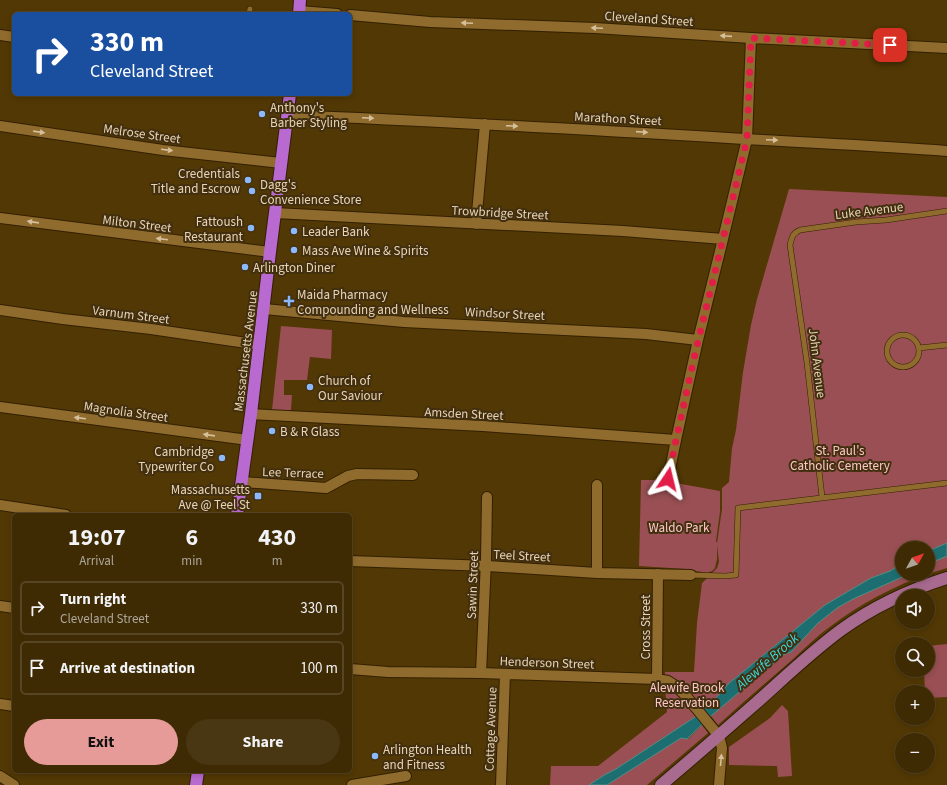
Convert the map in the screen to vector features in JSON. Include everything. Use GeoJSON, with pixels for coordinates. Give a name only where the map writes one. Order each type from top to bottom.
{"type":"FeatureCollection","features":[{"type":"Feature","properties":{"kind":"highway","name":"Massachusetts Avenue"},"geometry":{"type":"LineString","coordinates":[[237,513],[248,440],[290,96]]}},
{"type":"Feature","properties":{"kind":"highway"},"geometry":{"type":"LineString","coordinates":[[196,785],[198,773]]}},
{"type":"Feature","properties":{"kind":"main road"},"geometry":{"type":"LineString","coordinates":[[661,785],[818,649],[847,626],[896,597],[947,578]]}},
{"type":"Feature","properties":{"kind":"street"},"geometry":{"type":"LineString","coordinates":[[299,8],[324,12]]}},
{"type":"Feature","properties":{"kind":"street","name":"Cleveland Street"},"geometry":{"type":"LineString","coordinates":[[352,15],[430,22],[595,28],[947,48]]}},
{"type":"Feature","properties":{"kind":"street"},"geometry":{"type":"LineString","coordinates":[[0,35],[12,37]]}},
{"type":"Feature","properties":{"kind":"street"},"geometry":{"type":"LineString","coordinates":[[668,479],[698,340],[747,139],[751,38]]}},
{"type":"Feature","properties":{"kind":"street","name":"Marathon Street"},"geometry":{"type":"LineString","coordinates":[[287,115],[632,132],[947,151]]}},
{"type":"Feature","properties":{"kind":"street"},"geometry":{"type":"LineString","coordinates":[[476,224],[485,124]]}},
{"type":"Feature","properties":{"kind":"street","name":"Melrose Street"},"geometry":{"type":"LineString","coordinates":[[0,126],[163,150],[281,163]]}},
{"type":"Feature","properties":{"kind":"street","name":"Trowbridge Street"},"geometry":{"type":"LineString","coordinates":[[275,213],[623,231],[723,239]]}},
{"type":"Feature","properties":{"kind":"street","name":"Milton Street"},"geometry":{"type":"LineString","coordinates":[[0,218],[270,252]]}},
{"type":"Feature","properties":{"kind":"street","name":"Varnum Street"},"geometry":{"type":"LineString","coordinates":[[0,310],[63,319],[151,328],[260,344]]}},
{"type":"Feature","properties":{"kind":"street","name":"Windsor Street"},"geometry":{"type":"LineString","coordinates":[[264,310],[404,322],[646,334],[698,340]]}},
{"type":"Feature","properties":{"kind":"street","name":"Magnolia Street"},"geometry":{"type":"LineString","coordinates":[[0,407],[248,440]]}},
{"type":"Feature","properties":{"kind":"street","name":"Amsden Street"},"geometry":{"type":"LineString","coordinates":[[251,414],[483,426],[676,440]]}},
{"type":"Feature","properties":{"kind":"street","name":"Lee Terrace"},"geometry":{"type":"LineString","coordinates":[[242,482],[326,488],[348,476],[357,474],[412,475]]}},
{"type":"Feature","properties":{"kind":"street"},"geometry":{"type":"LineString","coordinates":[[597,485],[597,573]]}},
{"type":"Feature","properties":{"kind":"street","name":"Sawin Street"},"geometry":{"type":"LineString","coordinates":[[480,673],[486,566],[487,497]]}},
{"type":"Feature","properties":{"kind":"street"},"geometry":{"type":"LineString","coordinates":[[0,505],[53,513]]}},
{"type":"Feature","properties":{"kind":"street","name":"Teel Street"},"geometry":{"type":"LineString","coordinates":[[352,561],[486,566],[597,573],[691,575]]}},
{"type":"Feature","properties":{"kind":"street","name":"Cross Street"},"geometry":{"type":"LineString","coordinates":[[657,679],[658,574]]}},
{"type":"Feature","properties":{"kind":"street"},"geometry":{"type":"LineString","coordinates":[[0,606],[12,608]]}},
{"type":"Feature","properties":{"kind":"street","name":"Henderson Street"},"geometry":{"type":"LineString","coordinates":[[352,669],[388,672],[480,673],[657,679],[668,681],[683,692],[719,736]]}},
{"type":"Feature","properties":{"kind":"street","name":"Cottage Avenue"},"geometry":{"type":"LineString","coordinates":[[501,785],[505,674]]}},
{"type":"Feature","properties":{"kind":"street"},"geometry":{"type":"LineString","coordinates":[[0,704],[12,706]]}},
{"type":"Feature","properties":{"kind":"street"},"geometry":{"type":"LineString","coordinates":[[718,785],[722,748],[719,736]]}},
{"type":"Feature","properties":{"kind":"street"},"geometry":{"type":"LineString","coordinates":[[0,776],[14,785]]}},
{"type":"Feature","properties":{"kind":"street"},"geometry":{"type":"LineString","coordinates":[[352,785],[406,776]]}},
{"type":"Feature","properties":{"kind":"lane","name":"Luke Avenue"},"geometry":{"type":"LineString","coordinates":[[795,232],[856,222],[886,220],[947,211]]}},
{"type":"Feature","properties":{"kind":"lane","name":"John Avenue"},"geometry":{"type":"LineString","coordinates":[[795,232],[790,245],[807,363],[822,497]]}},
{"type":"Feature","properties":{"kind":"lane"},"geometry":{"type":"LineString","coordinates":[[900,335],[912,337],[919,348],[918,356],[915,361],[906,366],[895,364],[891,360],[888,353],[890,342],[900,335]]}},
{"type":"Feature","properties":{"kind":"lane"},"geometry":{"type":"LineString","coordinates":[[919,348],[947,345]]}},
{"type":"Feature","properties":{"kind":"lane"},"geometry":{"type":"LineString","coordinates":[[691,575],[736,575],[738,508],[947,482]]}},
{"type":"Feature","properties":{"kind":"green space","name":"St. Paul's Catholic Cemetery"},"geometry":{"type":"Polygon","coordinates":[[[789,189],[947,197],[947,543],[935,548],[935,541],[895,541],[895,568],[871,578],[825,605],[728,684],[721,693],[695,717],[589,785],[550,785],[551,766],[598,766],[667,712],[665,672],[694,672],[697,623],[702,583],[717,568],[719,562],[717,545],[717,559],[715,568],[707,573],[686,569],[639,566],[641,480],[659,480],[720,491],[720,512],[717,543],[722,509],[722,488],[729,482],[732,448],[736,430],[743,372],[757,299],[789,189]]]}},
{"type":"Feature","properties":{"kind":"green space"},"geometry":{"type":"Polygon","coordinates":[[[281,326],[332,330],[331,359],[310,357],[307,380],[284,380],[284,395],[292,395],[291,410],[272,410],[281,326]]]}},
{"type":"Feature","properties":{"kind":"green space"},"geometry":{"type":"Polygon","coordinates":[[[947,556],[947,568],[935,572],[935,561],[947,556]]]}},
{"type":"Feature","properties":{"kind":"green space","name":"Alewife Brook Reservation"},"geometry":{"type":"Polygon","coordinates":[[[895,580],[910,581],[878,596],[842,618],[816,638],[718,725],[711,716],[783,655],[791,652],[818,623],[837,608],[853,599],[895,580]]]}},
{"type":"Feature","properties":{"kind":"green space"},"geometry":{"type":"Polygon","coordinates":[[[947,644],[947,697],[935,698],[935,685],[925,685],[924,677],[935,677],[935,645],[947,644]]]}},
{"type":"Feature","properties":{"kind":"green space"},"geometry":{"type":"Polygon","coordinates":[[[782,705],[788,711],[792,776],[778,777],[777,766],[729,765],[729,747],[770,718],[782,705]]]}},
{"type":"Feature","properties":{"kind":"green space","name":"Alewife Brook Reservation"},"geometry":{"type":"Polygon","coordinates":[[[702,725],[708,733],[647,785],[607,785],[681,738],[688,739],[702,725]]]}},
{"type":"Feature","properties":{"kind":"water"},"geometry":{"type":"Polygon","coordinates":[[[947,543],[947,556],[935,561],[935,548],[947,543]]]}},
{"type":"Feature","properties":{"kind":"water","name":"Alewife Brook"},"geometry":{"type":"Polygon","coordinates":[[[895,568],[895,580],[853,599],[837,608],[818,623],[791,652],[783,655],[711,716],[687,739],[681,738],[607,785],[589,785],[695,717],[721,693],[728,684],[825,605],[871,578],[895,568]]]}},
{"type":"Feature","properties":{"kind":"place","name":"Anthony's Barber Styling"},"geometry":{"type":"Point","coordinates":[262,114]}},
{"type":"Feature","properties":{"kind":"place","name":"Credentials Title and Escrow"},"geometry":{"type":"Point","coordinates":[248,180]}},
{"type":"Feature","properties":{"kind":"place","name":"Dagg's Convenience Store"},"geometry":{"type":"Point","coordinates":[252,191]}},
{"type":"Feature","properties":{"kind":"place","name":"Fattoush Restaurant"},"geometry":{"type":"Point","coordinates":[251,228]}},
{"type":"Feature","properties":{"kind":"place","name":"Leader Bank"},"geometry":{"type":"Point","coordinates":[294,231]}},
{"type":"Feature","properties":{"kind":"place","name":"Mass Ave Wine & Spirits"},"geometry":{"type":"Point","coordinates":[294,250]}},
{"type":"Feature","properties":{"kind":"place","name":"Arlington Diner"},"geometry":{"type":"Point","coordinates":[245,267]}},
{"type":"Feature","properties":{"kind":"place","name":"Maida Pharmacy Compounding and Wellness"},"geometry":{"type":"Point","coordinates":[289,301]}},
{"type":"Feature","properties":{"kind":"place","name":"Church of Our Saviour"},"geometry":{"type":"Point","coordinates":[310,387]}},
{"type":"Feature","properties":{"kind":"place","name":"B & R Glass"},"geometry":{"type":"Point","coordinates":[272,431]}},
{"type":"Feature","properties":{"kind":"place","name":"Cambridge Typewriter Co"},"geometry":{"type":"Point","coordinates":[222,458]}},
{"type":"Feature","properties":{"kind":"place","name":"Massachusetts Ave @ Teel St"},"geometry":{"type":"Point","coordinates":[258,496]}},
{"type":"Feature","properties":{"kind":"place","name":"Arlington Health and Fitness"},"geometry":{"type":"Point","coordinates":[375,756]}},
{"type":"Feature","properties":{"kind":"route"},"geometry":{"type":"LineString","coordinates":[[668,479],[695,354],[747,139],[751,38],[890,45]]}},
{"type":"Feature","properties":{"kind":"park label","name":"Waldo Park"},"geometry":{"type":"Point","coordinates":[679,527]}}]}
